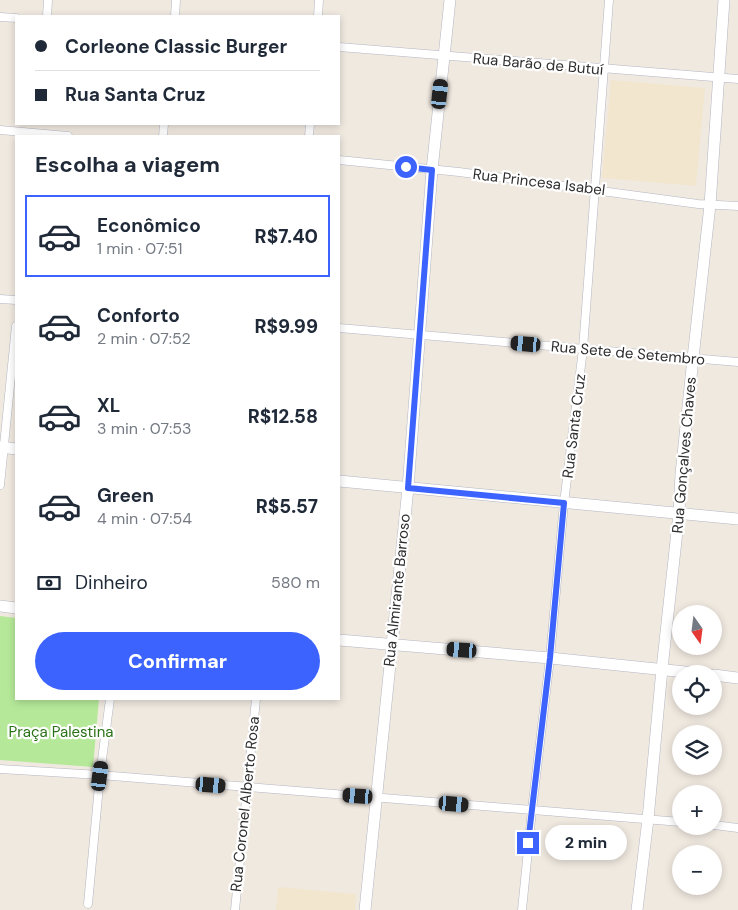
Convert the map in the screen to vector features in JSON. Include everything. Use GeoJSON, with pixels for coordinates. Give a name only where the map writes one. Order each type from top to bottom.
{"type":"FeatureCollection","features":[{"type":"Feature","properties":{"kind":"street"},"geometry":{"type":"LineString","coordinates":[[47,15],[48,0]]}},
{"type":"Feature","properties":{"kind":"street"},"geometry":{"type":"LineString","coordinates":[[175,15],[176,0]]}},
{"type":"Feature","properties":{"kind":"street"},"geometry":{"type":"LineString","coordinates":[[318,15],[319,0]]}},
{"type":"Feature","properties":{"kind":"street","name":"Rua Almirante Barroso"},"geometry":{"type":"LineString","coordinates":[[365,910],[408,488],[432,170],[450,0]]}},
{"type":"Feature","properties":{"kind":"street","name":"Rua Santa Cruz"},"geometry":{"type":"LineString","coordinates":[[522,910],[550,658],[564,503],[583,349],[609,0]]}},
{"type":"Feature","properties":{"kind":"street","name":"Rua Gonçalves Chaves"},"geometry":{"type":"LineString","coordinates":[[637,910],[679,513],[692,358],[710,205],[724,0]]}},
{"type":"Feature","properties":{"kind":"street"},"geometry":{"type":"LineString","coordinates":[[0,17],[15,18]]}},
{"type":"Feature","properties":{"kind":"street","name":"Rua Barão de Butuí"},"geometry":{"type":"LineString","coordinates":[[340,47],[738,79]]}},
{"type":"Feature","properties":{"kind":"street"},"geometry":{"type":"LineString","coordinates":[[0,130],[33,135]]}},
{"type":"Feature","properties":{"kind":"street","name":"Rua Princesa Isabel"},"geometry":{"type":"LineString","coordinates":[[340,160],[594,189],[710,205],[738,206]]}},
{"type":"Feature","properties":{"kind":"street"},"geometry":{"type":"LineString","coordinates":[[0,299],[15,300]]}},
{"type":"Feature","properties":{"kind":"street","name":"Rua Sete de Setembro"},"geometry":{"type":"LineString","coordinates":[[340,328],[738,362]]}},
{"type":"Feature","properties":{"kind":"street"},"geometry":{"type":"LineString","coordinates":[[0,485],[2,448],[15,335]]}},
{"type":"Feature","properties":{"kind":"street"},"geometry":{"type":"LineString","coordinates":[[2,448],[15,449]]}},
{"type":"Feature","properties":{"kind":"street"},"geometry":{"type":"LineString","coordinates":[[340,481],[738,519]]}},
{"type":"Feature","properties":{"kind":"street"},"geometry":{"type":"LineString","coordinates":[[0,606],[15,608]]}},
{"type":"Feature","properties":{"kind":"street"},"geometry":{"type":"LineString","coordinates":[[340,640],[672,670]]}},
{"type":"Feature","properties":{"kind":"street"},"geometry":{"type":"LineString","coordinates":[[722,676],[738,678]]}},
{"type":"Feature","properties":{"kind":"street"},"geometry":{"type":"LineString","coordinates":[[88,904],[100,776],[110,700]]}},
{"type":"Feature","properties":{"kind":"street","name":"Rua Coronel Alberto Rosa"},"geometry":{"type":"LineString","coordinates":[[235,910],[256,700]]}},
{"type":"Feature","properties":{"kind":"street"},"geometry":{"type":"LineString","coordinates":[[0,769],[672,821]]}},
{"type":"Feature","properties":{"kind":"street"},"geometry":{"type":"LineString","coordinates":[[722,827],[738,828]]}},
{"type":"Feature","properties":{"kind":"shaded area"},"geometry":{"type":"Polygon","coordinates":[[[611,80],[705,88],[696,186],[602,178],[611,80]]]}},
{"type":"Feature","properties":{"kind":"shaded area"},"geometry":{"type":"Polygon","coordinates":[[[278,887],[356,894],[355,910],[276,910],[278,887]]]}},
{"type":"Feature","properties":{"kind":"green space","name":"Praça Palestina"},"geometry":{"type":"Polygon","coordinates":[[[0,616],[15,618],[15,700],[99,700],[93,767],[0,760],[0,616]]]}},
{"type":"Feature","properties":{"kind":"route"},"geometry":{"type":"LineString","coordinates":[[406,167],[432,170],[408,488],[564,503],[550,658],[528,843]]}}]}
